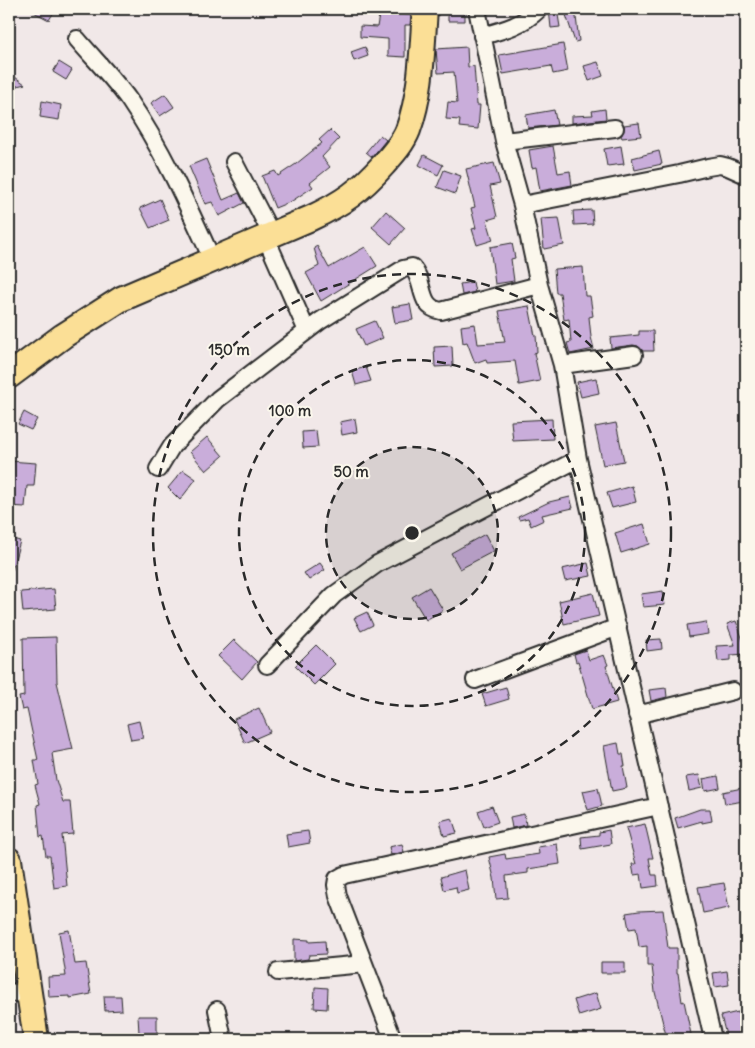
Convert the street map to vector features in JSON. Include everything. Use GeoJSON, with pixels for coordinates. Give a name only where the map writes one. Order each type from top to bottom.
{"type":"FeatureCollection","features":[{"type":"Feature","properties":{"kind":"highway"},"geometry":{"type":"LineString","coordinates":[[9,376],[63,336],[121,300],[336,206],[356,193],[396,152],[408,132],[422,62],[425,9]]}},
{"type":"Feature","properties":{"kind":"highway"},"geometry":{"type":"LineString","coordinates":[[9,860],[19,993],[36,1039]]}},
{"type":"Feature","properties":{"kind":"street"},"geometry":{"type":"LineString","coordinates":[[477,9],[504,141],[522,205],[539,285],[562,365],[578,459],[713,1039]]}},
{"type":"Feature","properties":{"kind":"street"},"geometry":{"type":"LineString","coordinates":[[482,36],[508,29],[524,21],[539,9]]}},
{"type":"Feature","properties":{"kind":"street"},"geometry":{"type":"LineString","coordinates":[[77,39],[128,99],[158,146],[212,259]]}},
{"type":"Feature","properties":{"kind":"street"},"geometry":{"type":"LineString","coordinates":[[504,141],[616,128]]}},
{"type":"Feature","properties":{"kind":"street"},"geometry":{"type":"LineString","coordinates":[[234,162],[269,236],[307,331]]}},
{"type":"Feature","properties":{"kind":"street"},"geometry":{"type":"LineString","coordinates":[[522,205],[720,165],[746,175]]}},
{"type":"Feature","properties":{"kind":"street"},"geometry":{"type":"LineString","coordinates":[[158,469],[172,446],[218,399],[307,331],[403,269],[412,267],[417,272],[426,303],[433,310],[442,311],[539,285]]}},
{"type":"Feature","properties":{"kind":"street"},"geometry":{"type":"LineString","coordinates":[[562,365],[634,355]]}},
{"type":"Feature","properties":{"kind":"street"},"geometry":{"type":"LineString","coordinates":[[267,665],[334,595],[377,564],[578,459]]}},
{"type":"Feature","properties":{"kind":"street"},"geometry":{"type":"LineString","coordinates":[[475,680],[618,627]]}},
{"type":"Feature","properties":{"kind":"street"},"geometry":{"type":"LineString","coordinates":[[637,715],[733,691]]}},
{"type":"Feature","properties":{"kind":"street"},"geometry":{"type":"LineString","coordinates":[[393,1039],[336,885],[337,880],[344,875],[660,806]]}},
{"type":"Feature","properties":{"kind":"street"},"geometry":{"type":"LineString","coordinates":[[278,972],[364,964]]}},
{"type":"Feature","properties":{"kind":"street"},"geometry":{"type":"LineString","coordinates":[[217,1010],[223,1039]]}},
{"type":"Feature","properties":{"kind":"building"},"geometry":{"type":"Polygon","coordinates":[[[28,9],[48,9],[54,12],[49,20],[28,9]]]}},
{"type":"Feature","properties":{"kind":"building"},"geometry":{"type":"Polygon","coordinates":[[[380,9],[392,9],[391,14],[411,15],[410,25],[405,25],[405,57],[388,56],[388,39],[360,37],[360,26],[377,27],[380,9]]]}},
{"type":"Feature","properties":{"kind":"building"},"geometry":{"type":"Polygon","coordinates":[[[448,9],[465,9],[465,21],[448,21],[448,9]]]}},
{"type":"Feature","properties":{"kind":"building"},"geometry":{"type":"Polygon","coordinates":[[[549,9],[557,9],[560,27],[551,28],[549,9]]]}},
{"type":"Feature","properties":{"kind":"building"},"geometry":{"type":"Polygon","coordinates":[[[564,9],[575,9],[579,41],[575,42],[564,9]]]}},
{"type":"Feature","properties":{"kind":"building"},"geometry":{"type":"Polygon","coordinates":[[[563,44],[568,71],[553,74],[551,66],[503,74],[499,55],[563,44]]]}},
{"type":"Feature","properties":{"kind":"building"},"geometry":{"type":"Polygon","coordinates":[[[365,47],[368,56],[354,61],[351,52],[365,47]]]}},
{"type":"Feature","properties":{"kind":"building"},"geometry":{"type":"Polygon","coordinates":[[[467,47],[468,67],[474,66],[477,105],[480,105],[478,129],[459,127],[460,120],[446,119],[448,102],[457,103],[454,72],[438,73],[436,49],[467,47]]]}},
{"type":"Feature","properties":{"kind":"building"},"geometry":{"type":"Polygon","coordinates":[[[59,62],[72,70],[66,80],[53,72],[59,62]]]}},
{"type":"Feature","properties":{"kind":"building"},"geometry":{"type":"Polygon","coordinates":[[[598,62],[603,76],[589,81],[584,66],[598,62]]]}},
{"type":"Feature","properties":{"kind":"building"},"geometry":{"type":"Polygon","coordinates":[[[9,73],[25,84],[9,88],[9,73]]]}},
{"type":"Feature","properties":{"kind":"building"},"geometry":{"type":"Polygon","coordinates":[[[165,94],[174,107],[160,116],[151,103],[165,94]]]}},
{"type":"Feature","properties":{"kind":"building"},"geometry":{"type":"Polygon","coordinates":[[[42,101],[61,105],[59,120],[40,117],[42,101]]]}},
{"type":"Feature","properties":{"kind":"building"},"geometry":{"type":"Polygon","coordinates":[[[605,109],[606,119],[572,123],[572,116],[593,115],[592,111],[605,109]]]}},
{"type":"Feature","properties":{"kind":"building"},"geometry":{"type":"Polygon","coordinates":[[[554,110],[557,125],[528,128],[526,115],[554,110]]]}},
{"type":"Feature","properties":{"kind":"building"},"geometry":{"type":"Polygon","coordinates":[[[639,123],[641,136],[622,138],[624,125],[639,123]]]}},
{"type":"Feature","properties":{"kind":"building"},"geometry":{"type":"Polygon","coordinates":[[[330,130],[339,139],[322,157],[330,167],[310,183],[313,187],[292,201],[275,208],[262,176],[275,171],[278,176],[296,164],[322,143],[319,140],[330,130]]]}},
{"type":"Feature","properties":{"kind":"building"},"geometry":{"type":"Polygon","coordinates":[[[380,135],[386,140],[372,157],[366,152],[380,135]]]}},
{"type":"Feature","properties":{"kind":"building"},"geometry":{"type":"Polygon","coordinates":[[[553,146],[558,173],[570,171],[572,185],[540,191],[536,167],[532,168],[529,150],[553,146]]]}},
{"type":"Feature","properties":{"kind":"building"},"geometry":{"type":"Polygon","coordinates":[[[621,146],[624,164],[607,166],[604,149],[621,146]]]}},
{"type":"Feature","properties":{"kind":"building"},"geometry":{"type":"Polygon","coordinates":[[[659,151],[662,164],[635,170],[632,158],[659,151]]]}},
{"type":"Feature","properties":{"kind":"building"},"geometry":{"type":"Polygon","coordinates":[[[424,155],[443,165],[438,175],[419,165],[424,155]]]}},
{"type":"Feature","properties":{"kind":"building"},"geometry":{"type":"Polygon","coordinates":[[[206,159],[223,200],[239,193],[244,203],[219,216],[212,202],[205,204],[189,166],[206,159]]]}},
{"type":"Feature","properties":{"kind":"building"},"geometry":{"type":"Polygon","coordinates":[[[494,163],[500,184],[490,186],[497,217],[487,220],[493,240],[477,245],[472,229],[476,228],[471,208],[475,207],[466,169],[494,163]]]}},
{"type":"Feature","properties":{"kind":"building"},"geometry":{"type":"Polygon","coordinates":[[[444,170],[461,176],[455,194],[437,187],[444,170]]]}},
{"type":"Feature","properties":{"kind":"building"},"geometry":{"type":"Polygon","coordinates":[[[160,199],[169,220],[150,228],[140,208],[160,199]]]}},
{"type":"Feature","properties":{"kind":"building"},"geometry":{"type":"Polygon","coordinates":[[[592,210],[593,224],[574,225],[573,211],[592,210]]]}},
{"type":"Feature","properties":{"kind":"building"},"geometry":{"type":"Polygon","coordinates":[[[386,211],[405,228],[391,244],[372,227],[386,211]]]}},
{"type":"Feature","properties":{"kind":"building"},"geometry":{"type":"Polygon","coordinates":[[[559,218],[564,245],[544,249],[541,219],[559,218]]]}},
{"type":"Feature","properties":{"kind":"building"},"geometry":{"type":"Polygon","coordinates":[[[512,243],[515,258],[511,259],[514,281],[495,284],[490,247],[512,243]]]}},
{"type":"Feature","properties":{"kind":"building"},"geometry":{"type":"Polygon","coordinates":[[[317,246],[329,268],[365,247],[377,266],[321,301],[306,273],[319,266],[314,248],[317,246]]]}},
{"type":"Feature","properties":{"kind":"building"},"geometry":{"type":"Polygon","coordinates":[[[583,267],[585,296],[590,296],[593,316],[589,317],[594,349],[570,354],[567,343],[571,342],[569,319],[564,320],[560,293],[556,293],[554,269],[583,267]]]}},
{"type":"Feature","properties":{"kind":"building"},"geometry":{"type":"Polygon","coordinates":[[[473,282],[475,292],[462,295],[460,284],[473,282]]]}},
{"type":"Feature","properties":{"kind":"building"},"geometry":{"type":"Polygon","coordinates":[[[410,304],[413,320],[395,323],[392,307],[410,304]]]}},
{"type":"Feature","properties":{"kind":"building"},"geometry":{"type":"Polygon","coordinates":[[[529,306],[536,335],[537,352],[534,353],[540,381],[519,385],[515,361],[487,363],[486,359],[475,363],[467,342],[463,343],[461,326],[475,324],[478,344],[505,342],[499,311],[529,306]]]}},
{"type":"Feature","properties":{"kind":"building"},"geometry":{"type":"Polygon","coordinates":[[[375,321],[383,338],[364,346],[356,329],[375,321]]]}},
{"type":"Feature","properties":{"kind":"building"},"geometry":{"type":"Polygon","coordinates":[[[639,331],[653,331],[654,351],[643,351],[638,346],[633,345],[611,348],[610,338],[639,335],[639,331]]]}},
{"type":"Feature","properties":{"kind":"building"},"geometry":{"type":"Polygon","coordinates":[[[452,346],[453,366],[435,367],[434,347],[452,346]]]}},
{"type":"Feature","properties":{"kind":"building"},"geometry":{"type":"Polygon","coordinates":[[[366,367],[371,381],[356,385],[352,371],[366,367]]]}},
{"type":"Feature","properties":{"kind":"building"},"geometry":{"type":"Polygon","coordinates":[[[596,378],[599,393],[581,397],[577,382],[596,378]]]}},
{"type":"Feature","properties":{"kind":"building"},"geometry":{"type":"Polygon","coordinates":[[[24,412],[37,419],[31,430],[18,424],[24,412]]]}},
{"type":"Feature","properties":{"kind":"building"},"geometry":{"type":"Polygon","coordinates":[[[355,419],[357,432],[342,435],[340,422],[355,419]]]}},
{"type":"Feature","properties":{"kind":"building"},"geometry":{"type":"Polygon","coordinates":[[[552,419],[553,439],[513,441],[511,421],[552,419]]]}},
{"type":"Feature","properties":{"kind":"building"},"geometry":{"type":"Polygon","coordinates":[[[616,423],[624,461],[603,465],[595,427],[616,423]]]}},
{"type":"Feature","properties":{"kind":"building"},"geometry":{"type":"Polygon","coordinates":[[[316,431],[318,447],[303,448],[302,432],[316,431]]]}},
{"type":"Feature","properties":{"kind":"building"},"geometry":{"type":"Polygon","coordinates":[[[207,437],[223,456],[206,471],[190,452],[207,437]]]}},
{"type":"Feature","properties":{"kind":"building"},"geometry":{"type":"Polygon","coordinates":[[[9,461],[36,463],[34,486],[27,486],[25,507],[9,506],[9,461]]]}},
{"type":"Feature","properties":{"kind":"building"},"geometry":{"type":"Polygon","coordinates":[[[183,470],[196,479],[180,500],[168,488],[183,470]]]}},
{"type":"Feature","properties":{"kind":"building"},"geometry":{"type":"Polygon","coordinates":[[[632,486],[636,502],[612,508],[607,493],[632,486]]]}},
{"type":"Feature","properties":{"kind":"building"},"geometry":{"type":"Polygon","coordinates":[[[570,497],[573,508],[542,515],[544,520],[531,526],[528,518],[519,520],[518,517],[549,502],[570,497]]]}},
{"type":"Feature","properties":{"kind":"building"},"geometry":{"type":"Polygon","coordinates":[[[644,524],[650,544],[621,553],[615,533],[644,524]]]}},
{"type":"Feature","properties":{"kind":"building"},"geometry":{"type":"Polygon","coordinates":[[[485,534],[494,551],[460,569],[451,553],[485,534]]]}},
{"type":"Feature","properties":{"kind":"building"},"geometry":{"type":"Polygon","coordinates":[[[9,538],[20,541],[12,570],[9,570],[9,538]]]}},
{"type":"Feature","properties":{"kind":"building"},"geometry":{"type":"Polygon","coordinates":[[[320,563],[325,570],[309,580],[304,573],[320,563]]]}},
{"type":"Feature","properties":{"kind":"building"},"geometry":{"type":"Polygon","coordinates":[[[588,563],[591,576],[565,581],[562,569],[588,563]]]}},
{"type":"Feature","properties":{"kind":"building"},"geometry":{"type":"Polygon","coordinates":[[[429,587],[443,610],[426,620],[412,597],[429,587]]]}},
{"type":"Feature","properties":{"kind":"building"},"geometry":{"type":"Polygon","coordinates":[[[54,589],[56,609],[23,612],[21,592],[54,589]]]}},
{"type":"Feature","properties":{"kind":"building"},"geometry":{"type":"Polygon","coordinates":[[[663,591],[665,605],[643,607],[641,594],[663,591]]]}},
{"type":"Feature","properties":{"kind":"building"},"geometry":{"type":"Polygon","coordinates":[[[593,593],[599,616],[564,624],[559,601],[593,593]]]}},
{"type":"Feature","properties":{"kind":"building"},"geometry":{"type":"Polygon","coordinates":[[[367,612],[373,625],[361,631],[354,618],[367,612]]]}},
{"type":"Feature","properties":{"kind":"building"},"geometry":{"type":"Polygon","coordinates":[[[736,621],[744,643],[746,642],[746,654],[731,655],[731,660],[718,661],[716,646],[735,645],[727,624],[736,621]]]}},
{"type":"Feature","properties":{"kind":"building"},"geometry":{"type":"Polygon","coordinates":[[[706,622],[708,634],[689,637],[687,625],[706,622]]]}},
{"type":"Feature","properties":{"kind":"building"},"geometry":{"type":"Polygon","coordinates":[[[56,637],[57,682],[73,749],[52,753],[56,780],[63,802],[70,802],[73,834],[62,835],[67,886],[54,888],[50,856],[46,856],[43,836],[40,837],[37,805],[40,804],[35,785],[38,784],[34,760],[38,760],[27,709],[22,710],[19,697],[24,696],[23,638],[56,637]]]}},
{"type":"Feature","properties":{"kind":"building"},"geometry":{"type":"Polygon","coordinates":[[[661,639],[662,649],[647,651],[646,640],[661,639]]]}},
{"type":"Feature","properties":{"kind":"building"},"geometry":{"type":"Polygon","coordinates":[[[234,640],[257,662],[242,679],[218,656],[234,640]]]}},
{"type":"Feature","properties":{"kind":"building"},"geometry":{"type":"Polygon","coordinates":[[[316,645],[335,664],[314,685],[295,666],[316,645]]]}},
{"type":"Feature","properties":{"kind":"building"},"geometry":{"type":"Polygon","coordinates":[[[586,650],[589,660],[604,655],[617,702],[592,709],[578,661],[576,662],[574,654],[586,650]]]}},
{"type":"Feature","properties":{"kind":"building"},"geometry":{"type":"Polygon","coordinates":[[[506,687],[509,699],[486,706],[482,694],[506,687]]]}},
{"type":"Feature","properties":{"kind":"building"},"geometry":{"type":"Polygon","coordinates":[[[666,688],[667,697],[651,701],[649,690],[666,688]]]}},
{"type":"Feature","properties":{"kind":"building"},"geometry":{"type":"Polygon","coordinates":[[[259,708],[270,732],[245,743],[234,719],[259,708]]]}},
{"type":"Feature","properties":{"kind":"building"},"geometry":{"type":"Polygon","coordinates":[[[139,721],[143,738],[131,740],[127,724],[139,721]]]}},
{"type":"Feature","properties":{"kind":"building"},"geometry":{"type":"Polygon","coordinates":[[[618,743],[620,754],[623,754],[627,788],[612,791],[604,746],[618,743]]]}},
{"type":"Feature","properties":{"kind":"building"},"geometry":{"type":"Polygon","coordinates":[[[699,775],[702,788],[689,791],[686,777],[699,775]]]}},
{"type":"Feature","properties":{"kind":"building"},"geometry":{"type":"Polygon","coordinates":[[[718,776],[720,788],[705,791],[703,779],[718,776]]]}},
{"type":"Feature","properties":{"kind":"building"},"geometry":{"type":"Polygon","coordinates":[[[598,788],[602,806],[588,810],[583,791],[598,788]]]}},
{"type":"Feature","properties":{"kind":"building"},"geometry":{"type":"Polygon","coordinates":[[[742,788],[744,801],[725,804],[723,792],[742,788]]]}},
{"type":"Feature","properties":{"kind":"building"},"geometry":{"type":"Polygon","coordinates":[[[492,806],[498,822],[484,827],[478,811],[492,806]]]}},
{"type":"Feature","properties":{"kind":"building"},"geometry":{"type":"Polygon","coordinates":[[[700,809],[710,809],[712,821],[702,823],[702,821],[678,828],[675,818],[700,809]]]}},
{"type":"Feature","properties":{"kind":"building"},"geometry":{"type":"Polygon","coordinates":[[[524,814],[526,825],[512,828],[510,817],[524,814]]]}},
{"type":"Feature","properties":{"kind":"building"},"geometry":{"type":"Polygon","coordinates":[[[452,818],[457,833],[444,836],[440,821],[452,818]]]}},
{"type":"Feature","properties":{"kind":"building"},"geometry":{"type":"Polygon","coordinates":[[[645,824],[653,858],[649,858],[652,875],[657,875],[658,886],[643,888],[641,874],[634,875],[632,864],[636,864],[626,828],[645,824]]]}},
{"type":"Feature","properties":{"kind":"building"},"geometry":{"type":"Polygon","coordinates":[[[609,830],[611,844],[582,849],[581,837],[599,835],[599,832],[609,830]]]}},
{"type":"Feature","properties":{"kind":"building"},"geometry":{"type":"Polygon","coordinates":[[[308,831],[310,843],[288,847],[286,834],[308,831]]]}},
{"type":"Feature","properties":{"kind":"building"},"geometry":{"type":"Polygon","coordinates":[[[402,844],[404,852],[391,855],[389,847],[402,844]]]}},
{"type":"Feature","properties":{"kind":"building"},"geometry":{"type":"Polygon","coordinates":[[[557,844],[560,864],[528,869],[528,873],[506,876],[508,898],[496,899],[489,857],[505,854],[506,859],[539,854],[538,847],[557,844]]]}},
{"type":"Feature","properties":{"kind":"building"},"geometry":{"type":"Polygon","coordinates":[[[465,870],[469,890],[457,893],[456,887],[444,890],[441,877],[465,870]]]}},
{"type":"Feature","properties":{"kind":"building"},"geometry":{"type":"Polygon","coordinates":[[[724,883],[729,908],[703,913],[698,887],[724,883]]]}},
{"type":"Feature","properties":{"kind":"building"},"geometry":{"type":"Polygon","coordinates":[[[663,910],[668,948],[677,948],[677,973],[682,1002],[684,1001],[692,1039],[667,1039],[655,992],[652,966],[647,966],[647,946],[639,947],[636,928],[629,929],[626,913],[663,910]]]}},
{"type":"Feature","properties":{"kind":"building"},"geometry":{"type":"Polygon","coordinates":[[[69,930],[75,964],[86,963],[91,994],[70,998],[70,996],[49,997],[48,977],[66,976],[59,932],[69,930]]]}},
{"type":"Feature","properties":{"kind":"building"},"geometry":{"type":"Polygon","coordinates":[[[294,939],[309,940],[309,942],[325,941],[326,954],[309,955],[308,959],[294,961],[294,939]]]}},
{"type":"Feature","properties":{"kind":"building"},"geometry":{"type":"Polygon","coordinates":[[[601,962],[625,962],[625,973],[601,973],[601,962]]]}},
{"type":"Feature","properties":{"kind":"building"},"geometry":{"type":"Polygon","coordinates":[[[727,971],[729,985],[715,987],[713,973],[727,971]]]}},
{"type":"Feature","properties":{"kind":"building"},"geometry":{"type":"Polygon","coordinates":[[[315,987],[328,988],[327,1009],[314,1008],[315,987]]]}},
{"type":"Feature","properties":{"kind":"building"},"geometry":{"type":"Polygon","coordinates":[[[596,993],[601,1009],[579,1016],[574,1000],[596,993]]]}},
{"type":"Feature","properties":{"kind":"building"},"geometry":{"type":"Polygon","coordinates":[[[104,996],[121,996],[122,1010],[105,1011],[104,996]]]}},
{"type":"Feature","properties":{"kind":"building"},"geometry":{"type":"Polygon","coordinates":[[[738,1012],[744,1039],[727,1039],[721,1016],[738,1012]]]}},
{"type":"Feature","properties":{"kind":"building"},"geometry":{"type":"Polygon","coordinates":[[[138,1016],[157,1016],[157,1033],[139,1033],[138,1016]]]}}]}
